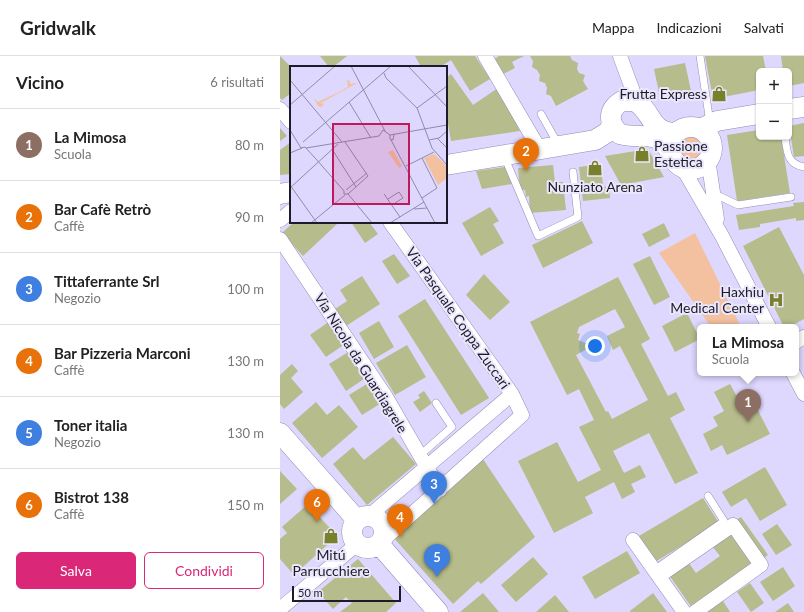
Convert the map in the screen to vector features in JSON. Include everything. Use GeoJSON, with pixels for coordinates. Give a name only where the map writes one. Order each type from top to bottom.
{"type":"FeatureCollection","features":[{"type":"Feature","properties":{"kind":"street"},"geometry":{"type":"LineString","coordinates":[[485,56],[540,150]]}},
{"type":"Feature","properties":{"kind":"street"},"geometry":{"type":"LineString","coordinates":[[622,60],[637,102],[659,130],[668,133],[673,142],[673,159],[682,167],[707,197],[722,236],[767,324]]}},
{"type":"Feature","properties":{"kind":"street"},"geometry":{"type":"LineString","coordinates":[[447,165],[595,140],[608,132],[612,125],[611,114],[624,85],[622,60]]}},
{"type":"Feature","properties":{"kind":"street"},"geometry":{"type":"LineString","coordinates":[[616,105],[625,100],[637,102]]}},
{"type":"Feature","properties":{"kind":"street"},"geometry":{"type":"LineString","coordinates":[[792,109],[804,107]]}},
{"type":"Feature","properties":{"kind":"street"},"geometry":{"type":"LineString","coordinates":[[280,109],[290,121]]}},
{"type":"Feature","properties":{"kind":"street"},"geometry":{"type":"LineString","coordinates":[[612,125],[620,134],[626,136],[654,136],[665,143],[673,142],[687,127],[705,126],[756,115]]}},
{"type":"Feature","properties":{"kind":"street"},"geometry":{"type":"LineString","coordinates":[[682,167],[697,168],[708,159],[712,151],[711,142],[705,126]]}},
{"type":"Feature","properties":{"kind":"street"},"geometry":{"type":"LineString","coordinates":[[707,197],[708,159]]}},
{"type":"Feature","properties":{"kind":"street"},"geometry":{"type":"LineString","coordinates":[[280,194],[290,192]]}},
{"type":"Feature","properties":{"kind":"street"},"geometry":{"type":"LineString","coordinates":[[280,220],[290,212]]}},
{"type":"Feature","properties":{"kind":"street","name":"Via Pasquale Coppa Zuccari"},"geometry":{"type":"LineString","coordinates":[[391,223],[512,394],[522,415],[440,490]]}},
{"type":"Feature","properties":{"kind":"street","name":"Via Nicola da Guardiagrele"},"geometry":{"type":"LineString","coordinates":[[280,239],[394,411],[422,462],[440,490]]}},
{"type":"Feature","properties":{"kind":"street"},"geometry":{"type":"LineString","coordinates":[[795,376],[804,394]]}},
{"type":"Feature","properties":{"kind":"street"},"geometry":{"type":"LineString","coordinates":[[440,490],[381,542],[367,548],[359,545],[352,533],[354,524],[363,518],[422,462],[512,394]]}},
{"type":"Feature","properties":{"kind":"street"},"geometry":{"type":"LineString","coordinates":[[280,433],[363,518],[378,519],[384,531],[381,542]]}},
{"type":"Feature","properties":{"kind":"street"},"geometry":{"type":"LineString","coordinates":[[656,573],[733,525],[761,565],[695,612]]}},
{"type":"Feature","properties":{"kind":"street"},"geometry":{"type":"LineString","coordinates":[[634,540],[684,612]]}},
{"type":"Feature","properties":{"kind":"street"},"geometry":{"type":"LineString","coordinates":[[381,542],[438,612]]}},
{"type":"Feature","properties":{"kind":"street"},"geometry":{"type":"LineString","coordinates":[[280,608],[356,545],[359,545]]}},
{"type":"Feature","properties":{"kind":"lane"},"geometry":{"type":"LineString","coordinates":[[700,56],[705,126]]}},
{"type":"Feature","properties":{"kind":"lane"},"geometry":{"type":"LineString","coordinates":[[541,114],[559,146]]}},
{"type":"Feature","properties":{"kind":"lane"},"geometry":{"type":"LineString","coordinates":[[786,140],[790,161],[804,168]]}},
{"type":"Feature","properties":{"kind":"lane"},"geometry":{"type":"LineString","coordinates":[[504,156],[538,236],[578,217],[573,172]]}},
{"type":"Feature","properties":{"kind":"lane"},"geometry":{"type":"LineString","coordinates":[[707,197],[719,196],[738,205],[791,197]]}},
{"type":"Feature","properties":{"kind":"lane"},"geometry":{"type":"LineString","coordinates":[[422,462],[452,427],[436,403]]}},
{"type":"Feature","properties":{"kind":"lane"},"geometry":{"type":"LineString","coordinates":[[656,573],[724,521],[708,496]]}},
{"type":"Feature","properties":{"kind":"shaded area"},"geometry":{"type":"Polygon","coordinates":[[[691,134],[701,138],[705,148],[701,158],[691,162],[681,158],[677,148],[681,138],[691,134]]]}},
{"type":"Feature","properties":{"kind":"shaded area"},"geometry":{"type":"Polygon","coordinates":[[[695,233],[740,324],[709,324],[659,253],[695,233]]]}},
{"type":"Feature","properties":{"kind":"building"},"geometry":{"type":"Polygon","coordinates":[[[280,56],[290,66],[290,94],[282,100],[280,98],[280,56]]]}},
{"type":"Feature","properties":{"kind":"building"},"geometry":{"type":"Polygon","coordinates":[[[320,56],[347,56],[334,66],[328,66],[320,56]]]}},
{"type":"Feature","properties":{"kind":"building"},"geometry":{"type":"Polygon","coordinates":[[[415,56],[475,56],[490,79],[470,91],[451,60],[442,66],[420,66],[415,56]]]}},
{"type":"Feature","properties":{"kind":"building"},"geometry":{"type":"Polygon","coordinates":[[[499,56],[524,56],[512,62],[515,68],[501,75],[493,60],[499,56]]]}},
{"type":"Feature","properties":{"kind":"building"},"geometry":{"type":"Polygon","coordinates":[[[530,56],[570,56],[572,60],[578,63],[577,69],[579,73],[585,75],[583,81],[588,89],[556,106],[551,96],[546,94],[547,88],[545,83],[539,81],[540,75],[537,70],[532,67],[533,61],[530,56]]]}},
{"type":"Feature","properties":{"kind":"building"},"geometry":{"type":"Polygon","coordinates":[[[705,56],[763,56],[765,68],[756,68],[756,91],[713,99],[705,56]]]}},
{"type":"Feature","properties":{"kind":"building"},"geometry":{"type":"Polygon","coordinates":[[[781,56],[804,56],[804,83],[792,85],[792,68],[783,68],[781,56]]]}},
{"type":"Feature","properties":{"kind":"building"},"geometry":{"type":"Polygon","coordinates":[[[685,63],[691,91],[660,97],[654,69],[685,63]]]}},
{"type":"Feature","properties":{"kind":"building"},"geometry":{"type":"Polygon","coordinates":[[[451,74],[473,105],[498,88],[520,131],[451,141],[447,118],[447,77],[451,74]]]}},
{"type":"Feature","properties":{"kind":"building"},"geometry":{"type":"Polygon","coordinates":[[[804,123],[804,156],[794,157],[791,140],[792,125],[804,123]]]}},
{"type":"Feature","properties":{"kind":"building"},"geometry":{"type":"Polygon","coordinates":[[[280,128],[287,136],[280,141],[280,128]]]}},
{"type":"Feature","properties":{"kind":"building"},"geometry":{"type":"Polygon","coordinates":[[[756,130],[756,140],[781,140],[790,193],[737,201],[727,135],[756,130]]]}},
{"type":"Feature","properties":{"kind":"building"},"geometry":{"type":"Polygon","coordinates":[[[290,143],[290,174],[280,175],[280,150],[290,143]]]}},
{"type":"Feature","properties":{"kind":"building"},"geometry":{"type":"Polygon","coordinates":[[[648,149],[664,177],[621,185],[605,156],[648,149]]]}},
{"type":"Feature","properties":{"kind":"building"},"geometry":{"type":"Polygon","coordinates":[[[601,164],[603,187],[609,186],[610,198],[583,201],[579,167],[601,164]]]}},
{"type":"Feature","properties":{"kind":"building"},"geometry":{"type":"Polygon","coordinates":[[[553,165],[555,182],[563,182],[566,210],[530,213],[529,196],[526,197],[525,190],[520,190],[518,168],[553,165]]]}},
{"type":"Feature","properties":{"kind":"building"},"geometry":{"type":"Polygon","coordinates":[[[505,167],[512,184],[482,189],[476,171],[505,167]]]}},
{"type":"Feature","properties":{"kind":"building"},"geometry":{"type":"Polygon","coordinates":[[[804,202],[804,220],[796,221],[796,218],[760,224],[760,227],[739,230],[736,215],[794,206],[793,203],[804,202]]]}},
{"type":"Feature","properties":{"kind":"building"},"geometry":{"type":"Polygon","coordinates":[[[490,207],[499,221],[493,224],[504,243],[481,256],[462,223],[490,207]]]}},
{"type":"Feature","properties":{"kind":"building"},"geometry":{"type":"Polygon","coordinates":[[[582,221],[593,243],[543,268],[532,245],[582,221]]]}},
{"type":"Feature","properties":{"kind":"building"},"geometry":{"type":"Polygon","coordinates":[[[293,223],[337,224],[303,256],[282,233],[293,223]]]}},
{"type":"Feature","properties":{"kind":"building"},"geometry":{"type":"Polygon","coordinates":[[[352,223],[370,223],[378,234],[365,243],[352,223]]]}},
{"type":"Feature","properties":{"kind":"building"},"geometry":{"type":"Polygon","coordinates":[[[664,223],[670,236],[649,247],[642,234],[664,223]]]}},
{"type":"Feature","properties":{"kind":"building"},"geometry":{"type":"Polygon","coordinates":[[[779,227],[804,275],[804,319],[795,324],[782,324],[743,246],[779,227]]]}},
{"type":"Feature","properties":{"kind":"building"},"geometry":{"type":"Polygon","coordinates":[[[394,254],[410,276],[397,284],[382,261],[394,254]]]}},
{"type":"Feature","properties":{"kind":"building"},"geometry":{"type":"Polygon","coordinates":[[[650,256],[670,297],[654,305],[633,264],[650,256]]]}},
{"type":"Feature","properties":{"kind":"building"},"geometry":{"type":"Polygon","coordinates":[[[484,274],[510,302],[490,320],[466,295],[484,274]]]}},
{"type":"Feature","properties":{"kind":"building"},"geometry":{"type":"Polygon","coordinates":[[[362,276],[380,304],[346,326],[335,309],[347,301],[340,290],[362,276]]]}},
{"type":"Feature","properties":{"kind":"building"},"geometry":{"type":"Polygon","coordinates":[[[618,277],[650,339],[641,344],[668,396],[676,392],[685,410],[670,418],[698,473],[675,484],[649,433],[613,451],[624,473],[640,465],[646,477],[631,484],[635,492],[622,499],[614,482],[585,497],[593,513],[554,533],[518,461],[557,442],[578,482],[601,470],[579,427],[594,420],[579,389],[567,395],[530,322],[618,277]],[[615,309],[579,327],[577,333],[580,334],[578,340],[588,344],[585,346],[587,349],[576,355],[606,412],[608,411],[612,419],[648,400],[620,346],[613,350],[607,336],[625,327],[615,309]]]}},
{"type":"Feature","properties":{"kind":"building"},"geometry":{"type":"Polygon","coordinates":[[[425,299],[489,398],[461,415],[398,316],[425,299]]]}},
{"type":"Feature","properties":{"kind":"building"},"geometry":{"type":"Polygon","coordinates":[[[687,313],[697,333],[697,341],[675,352],[662,326],[687,313]]]}},
{"type":"Feature","properties":{"kind":"building"},"geometry":{"type":"Polygon","coordinates":[[[330,321],[345,344],[326,357],[310,335],[330,321]]]}},
{"type":"Feature","properties":{"kind":"building"},"geometry":{"type":"Polygon","coordinates":[[[379,321],[394,347],[374,359],[359,333],[379,321]]]}},
{"type":"Feature","properties":{"kind":"building"},"geometry":{"type":"Polygon","coordinates":[[[407,345],[426,377],[395,395],[376,363],[407,345]]]}},
{"type":"Feature","properties":{"kind":"building"},"geometry":{"type":"Polygon","coordinates":[[[350,351],[367,377],[346,391],[329,364],[350,351]]]}},
{"type":"Feature","properties":{"kind":"building"},"geometry":{"type":"Polygon","coordinates":[[[292,364],[298,371],[291,378],[303,392],[284,409],[280,404],[280,375],[292,364]]]}},
{"type":"Feature","properties":{"kind":"building"},"geometry":{"type":"Polygon","coordinates":[[[370,382],[383,402],[362,415],[349,395],[370,382]]]}},
{"type":"Feature","properties":{"kind":"building"},"geometry":{"type":"Polygon","coordinates":[[[730,384],[736,395],[747,389],[770,434],[727,455],[722,445],[711,451],[703,434],[718,426],[713,417],[724,411],[714,392],[730,384]]]}},
{"type":"Feature","properties":{"kind":"building"},"geometry":{"type":"Polygon","coordinates":[[[424,391],[432,403],[420,412],[413,402],[420,398],[418,395],[424,391]]]}},
{"type":"Feature","properties":{"kind":"building"},"geometry":{"type":"Polygon","coordinates":[[[316,402],[327,415],[339,405],[358,427],[322,458],[292,423],[316,402]]]}},
{"type":"Feature","properties":{"kind":"building"},"geometry":{"type":"Polygon","coordinates":[[[393,437],[416,464],[367,505],[333,464],[353,447],[364,460],[393,437]]]}},
{"type":"Feature","properties":{"kind":"building"},"geometry":{"type":"Polygon","coordinates":[[[481,456],[535,537],[481,584],[478,581],[453,604],[392,536],[481,456]]]}},
{"type":"Feature","properties":{"kind":"building"},"geometry":{"type":"Polygon","coordinates":[[[765,467],[787,505],[760,521],[746,498],[731,507],[722,492],[765,467]]]}},
{"type":"Feature","properties":{"kind":"building"},"geometry":{"type":"Polygon","coordinates":[[[280,471],[297,489],[280,504],[280,471]]]}},
{"type":"Feature","properties":{"kind":"building"},"geometry":{"type":"Polygon","coordinates":[[[703,498],[719,523],[655,562],[639,536],[703,498]]]}},
{"type":"Feature","properties":{"kind":"building"},"geometry":{"type":"Polygon","coordinates":[[[308,504],[337,536],[294,575],[280,559],[280,539],[287,533],[282,527],[308,504]]]}},
{"type":"Feature","properties":{"kind":"building"},"geometry":{"type":"Polygon","coordinates":[[[741,517],[768,555],[760,561],[733,522],[741,517]]]}},
{"type":"Feature","properties":{"kind":"building"},"geometry":{"type":"Polygon","coordinates":[[[777,524],[792,545],[776,555],[762,534],[777,524]]]}},
{"type":"Feature","properties":{"kind":"building"},"geometry":{"type":"Polygon","coordinates":[[[733,532],[755,564],[692,608],[669,575],[688,562],[696,573],[720,556],[712,546],[733,532]]]}},
{"type":"Feature","properties":{"kind":"building"},"geometry":{"type":"Polygon","coordinates":[[[627,551],[640,573],[595,599],[582,577],[627,551]]]}},
{"type":"Feature","properties":{"kind":"building"},"geometry":{"type":"Polygon","coordinates":[[[533,557],[548,574],[516,602],[501,585],[533,557]]]}},
{"type":"Feature","properties":{"kind":"building"},"geometry":{"type":"Polygon","coordinates":[[[358,559],[396,603],[386,612],[340,612],[352,603],[346,597],[333,609],[318,592],[358,559]]]}},
{"type":"Feature","properties":{"kind":"building"},"geometry":{"type":"Polygon","coordinates":[[[783,567],[795,586],[773,601],[760,582],[783,567]]]}},
{"type":"Feature","properties":{"kind":"building"},"geometry":{"type":"Polygon","coordinates":[[[750,583],[764,603],[751,612],[737,592],[750,583]]]}},
{"type":"Feature","properties":{"kind":"building"},"geometry":{"type":"Polygon","coordinates":[[[483,593],[499,612],[460,612],[483,593]]]}},
{"type":"Feature","properties":{"kind":"building"},"geometry":{"type":"Polygon","coordinates":[[[653,593],[667,612],[630,612],[630,611],[653,593]]]}},
{"type":"Feature","properties":{"kind":"building"},"geometry":{"type":"Polygon","coordinates":[[[555,595],[569,612],[536,612],[555,595]]]}},
{"type":"Feature","properties":{"kind":"building"},"geometry":{"type":"Polygon","coordinates":[[[723,601],[730,612],[706,612],[723,601]]]}},
{"type":"Feature","properties":{"kind":"building"},"geometry":{"type":"Polygon","coordinates":[[[788,603],[794,612],[775,612],[788,603]]]}},
{"type":"Feature","properties":{"kind":"place","name":"Frutta Express"},"geometry":{"type":"Point","coordinates":[719,94]}},
{"type":"Feature","properties":{"kind":"place","name":"Passione Estetica"},"geometry":{"type":"Point","coordinates":[642,154]}},
{"type":"Feature","properties":{"kind":"place","name":"Nunziato Arena"},"geometry":{"type":"Point","coordinates":[595,168]}},
{"type":"Feature","properties":{"kind":"place","name":"Bar Cafè Retrò"},"geometry":{"type":"Point","coordinates":[526,171]}},
{"type":"Feature","properties":{"kind":"place","name":"Haxhiu Medical Center"},"geometry":{"type":"Point","coordinates":[776,300]}},
{"type":"Feature","properties":{"kind":"place","name":"La Mimosa"},"geometry":{"type":"Point","coordinates":[748,422]}},
{"type":"Feature","properties":{"kind":"place","name":"Tittaferrante Srl"},"geometry":{"type":"Point","coordinates":[434,504]}},
{"type":"Feature","properties":{"kind":"place","name":"Bistrot 138"},"geometry":{"type":"Point","coordinates":[317,522]}},
{"type":"Feature","properties":{"kind":"place","name":"Mitú Parrucchiere"},"geometry":{"type":"Point","coordinates":[331,536]}},
{"type":"Feature","properties":{"kind":"place","name":"Bar Pizzeria Marconi"},"geometry":{"type":"Point","coordinates":[400,537]}},
{"type":"Feature","properties":{"kind":"place","name":"Toner italia"},"geometry":{"type":"Point","coordinates":[437,577]}}]}
